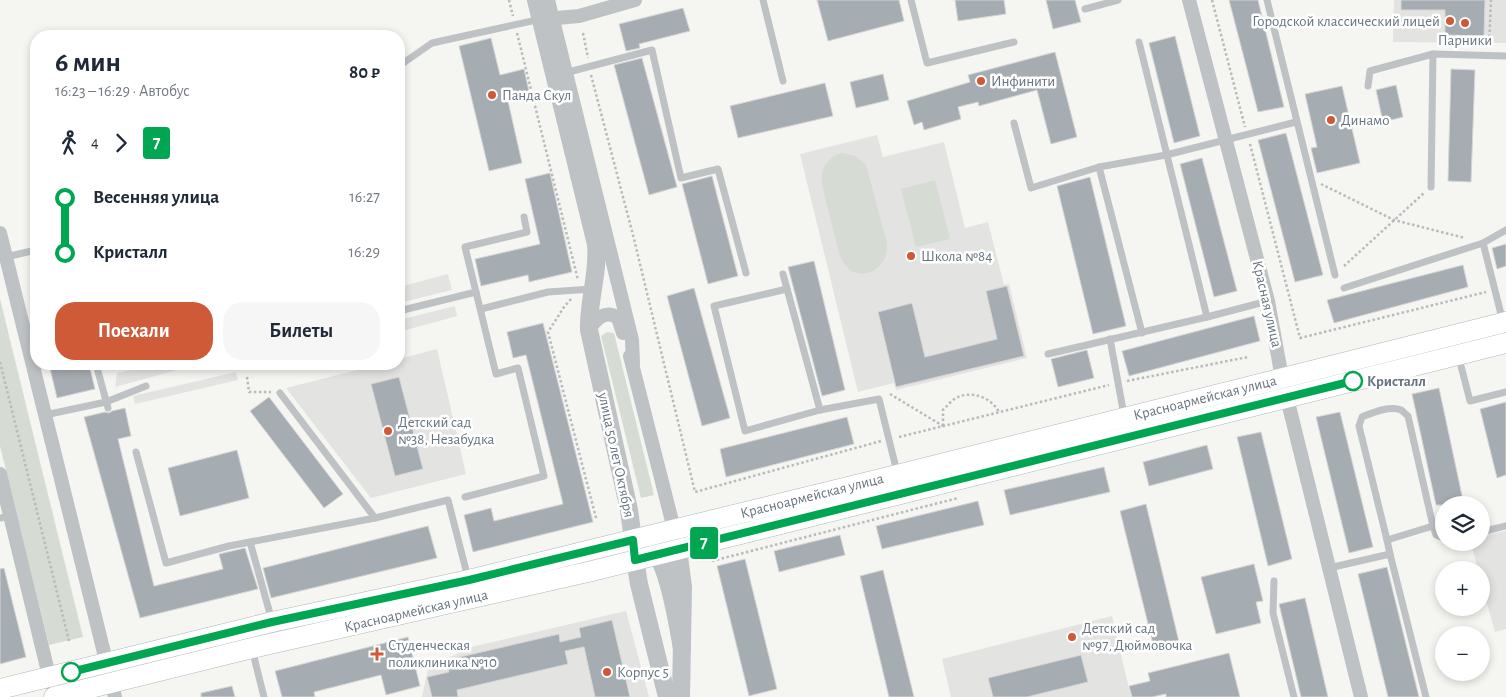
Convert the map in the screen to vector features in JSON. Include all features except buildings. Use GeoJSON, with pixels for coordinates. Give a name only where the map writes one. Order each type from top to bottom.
{"type":"FeatureCollection","features":[{"type":"Feature","properties":{"kind":"main road","name":"Красноармейская улица"},"geometry":{"type":"LineString","coordinates":[[0,689],[272,622],[469,580],[898,475],[1505,322]]}},
{"type":"Feature","properties":{"kind":"main road","name":"Красноармейская улица"},"geometry":{"type":"LineString","coordinates":[[54,697],[113,690],[252,648],[657,555],[1506,342]]}},
{"type":"Feature","properties":{"kind":"main road","name":"Красная улица"},"geometry":{"type":"LineString","coordinates":[[1282,378],[1287,398]]}},
{"type":"Feature","properties":{"kind":"main road","name":"улица 50 лет Октября"},"geometry":{"type":"LineString","coordinates":[[674,529],[678,549]]}},
{"type":"Feature","properties":{"kind":"main road","name":"улица 50 лет Октября"},"geometry":{"type":"LineString","coordinates":[[633,540],[635,560]]}},
{"type":"Feature","properties":{"kind":"street","name":"улица 50 лет Октября"},"geometry":{"type":"LineString","coordinates":[[536,0],[547,19],[632,340],[633,363]]}},
{"type":"Feature","properties":{"kind":"street","name":"улица 50 лет Октября"},"geometry":{"type":"LineString","coordinates":[[547,19],[548,0]]}},
{"type":"Feature","properties":{"kind":"street"},"geometry":{"type":"LineString","coordinates":[[547,19],[579,16],[635,0]]}},
{"type":"Feature","properties":{"kind":"street","name":"Красная улица"},"geometry":{"type":"LineString","coordinates":[[1189,0],[1268,301],[1282,378]]}},
{"type":"Feature","properties":{"kind":"street","name":"улица 50 лет Октября"},"geometry":{"type":"LineString","coordinates":[[561,74],[596,244],[597,255],[586,289],[589,330],[629,510],[633,540]]}},
{"type":"Feature","properties":{"kind":"street"},"geometry":{"type":"LineString","coordinates":[[0,234],[30,354]]}},
{"type":"Feature","properties":{"kind":"street","name":"улица 50 лет Октября"},"geometry":{"type":"LineString","coordinates":[[589,330],[598,318],[606,314],[615,315],[621,323],[625,343],[633,363],[674,529]]}},
{"type":"Feature","properties":{"kind":"street"},"geometry":{"type":"LineString","coordinates":[[34,370],[113,690]]}},
{"type":"Feature","properties":{"kind":"street","name":"Красная улица"},"geometry":{"type":"LineString","coordinates":[[1287,398],[1361,697]]}},
{"type":"Feature","properties":{"kind":"street"},"geometry":{"type":"LineString","coordinates":[[0,474],[5,517],[54,697]]}},
{"type":"Feature","properties":{"kind":"street"},"geometry":{"type":"LineString","coordinates":[[633,540],[643,543],[657,555],[666,577],[682,649]]}},
{"type":"Feature","properties":{"kind":"street","name":"улица 50 лет Октября"},"geometry":{"type":"LineString","coordinates":[[678,549],[683,587],[681,697]]}},
{"type":"Feature","properties":{"kind":"street","name":"улица 50 лет Октября"},"geometry":{"type":"LineString","coordinates":[[635,560],[639,584],[667,697]]}},
{"type":"Feature","properties":{"kind":"lane"},"geometry":{"type":"LineString","coordinates":[[763,0],[783,81]]}},
{"type":"Feature","properties":{"kind":"lane"},"geometry":{"type":"LineString","coordinates":[[911,0],[927,63],[1014,42]]}},
{"type":"Feature","properties":{"kind":"lane"},"geometry":{"type":"LineString","coordinates":[[1086,9],[1118,0]]}},
{"type":"Feature","properties":{"kind":"lane"},"geometry":{"type":"LineString","coordinates":[[1267,0],[1335,275]]}},
{"type":"Feature","properties":{"kind":"lane"},"geometry":{"type":"LineString","coordinates":[[405,62],[432,43],[515,24],[547,19]]}},
{"type":"Feature","properties":{"kind":"lane"},"geometry":{"type":"LineString","coordinates":[[1139,42],[1207,317]]}},
{"type":"Feature","properties":{"kind":"lane"},"geometry":{"type":"LineString","coordinates":[[561,74],[652,50],[681,178],[718,169],[746,274]]}},
{"type":"Feature","properties":{"kind":"lane"},"geometry":{"type":"LineString","coordinates":[[1431,187],[1433,54]]}},
{"type":"Feature","properties":{"kind":"lane"},"geometry":{"type":"LineString","coordinates":[[1368,86],[1370,71],[1433,54],[1506,56]]}},
{"type":"Feature","properties":{"kind":"lane"},"geometry":{"type":"LineString","coordinates":[[1014,123],[1031,188],[1099,167],[1166,155],[1296,122]]}},
{"type":"Feature","properties":{"kind":"lane"},"geometry":{"type":"LineString","coordinates":[[1099,167],[1142,333]]}},
{"type":"Feature","properties":{"kind":"lane"},"geometry":{"type":"LineString","coordinates":[[465,497],[544,476],[518,368],[496,374],[465,247],[527,232],[524,217]]}},
{"type":"Feature","properties":{"kind":"lane"},"geometry":{"type":"LineString","coordinates":[[1344,288],[1484,243],[1506,230]]}},
{"type":"Feature","properties":{"kind":"lane"},"geometry":{"type":"LineString","coordinates":[[1484,243],[1505,322]]}},
{"type":"Feature","properties":{"kind":"lane"},"geometry":{"type":"LineString","coordinates":[[6,257],[30,251]]}},
{"type":"Feature","properties":{"kind":"lane"},"geometry":{"type":"LineString","coordinates":[[782,274],[820,410]]}},
{"type":"Feature","properties":{"kind":"lane"},"geometry":{"type":"LineString","coordinates":[[481,309],[548,292],[586,289]]}},
{"type":"Feature","properties":{"kind":"lane"},"geometry":{"type":"LineString","coordinates":[[787,289],[714,306],[745,431],[820,410],[879,399],[898,475]]}},
{"type":"Feature","properties":{"kind":"lane"},"geometry":{"type":"LineString","coordinates":[[405,310],[476,292]]}},
{"type":"Feature","properties":{"kind":"lane"},"geometry":{"type":"LineString","coordinates":[[1048,354],[1142,333],[1268,301]]}},
{"type":"Feature","properties":{"kind":"lane"},"geometry":{"type":"LineString","coordinates":[[1110,339],[1125,418]]}},
{"type":"Feature","properties":{"kind":"lane"},"geometry":{"type":"LineString","coordinates":[[1458,354],[1470,401],[1506,392]]}},
{"type":"Feature","properties":{"kind":"lane"},"geometry":{"type":"LineString","coordinates":[[98,370],[107,405]]}},
{"type":"Feature","properties":{"kind":"lane"},"geometry":{"type":"LineString","coordinates":[[45,415],[107,405],[146,386]]}},
{"type":"Feature","properties":{"kind":"lane"},"geometry":{"type":"LineString","coordinates":[[280,393],[375,518]]}},
{"type":"Feature","properties":{"kind":"lane"},"geometry":{"type":"LineString","coordinates":[[1426,697],[1359,426],[1362,417],[1374,412],[1391,409],[1400,410],[1408,416],[1435,532]]}},
{"type":"Feature","properties":{"kind":"lane"},"geometry":{"type":"LineString","coordinates":[[136,452],[166,564],[229,546],[375,518],[448,500],[469,580]]}},
{"type":"Feature","properties":{"kind":"lane"},"geometry":{"type":"LineString","coordinates":[[1388,540],[1433,526]]}},
{"type":"Feature","properties":{"kind":"lane"},"geometry":{"type":"LineString","coordinates":[[1490,530],[1506,526]]}},
{"type":"Feature","properties":{"kind":"lane"},"geometry":{"type":"LineString","coordinates":[[250,542],[272,622]]}},
{"type":"Feature","properties":{"kind":"lane"},"geometry":{"type":"LineString","coordinates":[[1330,568],[1390,554]]}},
{"type":"Feature","properties":{"kind":"lane"},"geometry":{"type":"LineString","coordinates":[[1274,581],[1273,613],[1294,697]]}},
{"type":"Feature","properties":{"kind":"lane"},"geometry":{"type":"LineString","coordinates":[[252,648],[264,697]]}},
{"type":"Feature","properties":{"kind":"path"},"geometry":{"type":"LineString","coordinates":[[509,0],[586,289],[564,307],[548,332],[596,518]]}},
{"type":"Feature","properties":{"kind":"path"},"geometry":{"type":"LineString","coordinates":[[1212,0],[1300,338],[1495,290]]}},
{"type":"Feature","properties":{"kind":"path"},"geometry":{"type":"LineString","coordinates":[[1488,56],[1492,0]]}},
{"type":"Feature","properties":{"kind":"path"},"geometry":{"type":"LineString","coordinates":[[583,33],[695,492],[888,439],[1117,383],[1248,357]]}},
{"type":"Feature","properties":{"kind":"path"},"geometry":{"type":"LineString","coordinates":[[1311,179],[1394,220],[1484,243]]}},
{"type":"Feature","properties":{"kind":"path"},"geometry":{"type":"LineString","coordinates":[[1344,266],[1431,187]]}},
{"type":"Feature","properties":{"kind":"path"},"geometry":{"type":"LineString","coordinates":[[0,362],[69,641]]}},
{"type":"Feature","properties":{"kind":"path"},"geometry":{"type":"LineString","coordinates":[[247,377],[249,392],[280,393]]}},
{"type":"Feature","properties":{"kind":"path"},"geometry":{"type":"LineString","coordinates":[[890,394],[943,426]]}},
{"type":"Feature","properties":{"kind":"path"},"geometry":{"type":"LineString","coordinates":[[943,426],[943,410],[955,398],[969,394],[984,398],[994,404],[999,412]]}},
{"type":"Feature","properties":{"kind":"shaded area","name":"Городской классический лицей"},"geometry":{"type":"Polygon","coordinates":[[[1394,0],[1506,0],[1506,43],[1393,42],[1394,0]]]}},
{"type":"Feature","properties":{"kind":"shaded area","name":"Школа №84"},"geometry":{"type":"Polygon","coordinates":[[[877,135],[883,157],[944,142],[965,228],[988,222],[1004,285],[1009,284],[1027,358],[896,390],[894,383],[858,392],[800,154],[877,135]]]}},
{"type":"Feature","properties":{"kind":"shaded area"},"geometry":{"type":"Polygon","coordinates":[[[842,153],[856,156],[866,165],[887,243],[887,253],[883,261],[871,272],[864,274],[856,273],[849,269],[841,259],[822,184],[823,168],[832,158],[842,153]]]}},
{"type":"Feature","properties":{"kind":"shaded area"},"geometry":{"type":"Polygon","coordinates":[[[935,180],[950,239],[916,247],[901,189],[935,180]]]}},
{"type":"Feature","properties":{"kind":"shaded area"},"geometry":{"type":"Polygon","coordinates":[[[448,274],[452,290],[405,302],[405,285],[448,274]]]}},
{"type":"Feature","properties":{"kind":"shaded area"},"geometry":{"type":"Polygon","coordinates":[[[0,299],[83,637],[49,645],[0,446],[0,299]]]}},
{"type":"Feature","properties":{"kind":"shaded area"},"geometry":{"type":"Polygon","coordinates":[[[455,306],[457,316],[405,330],[405,318],[455,306]]]}},
{"type":"Feature","properties":{"kind":"shaded area"},"geometry":{"type":"Polygon","coordinates":[[[607,332],[614,333],[654,495],[641,498],[601,336],[607,332]]]}},
{"type":"Feature","properties":{"kind":"shaded area","name":"Детский сад №38, Незабудка"},"geometry":{"type":"Polygon","coordinates":[[[437,349],[466,474],[371,498],[286,388],[357,370],[405,370],[405,357],[437,349]]]}},
{"type":"Feature","properties":{"kind":"shaded area"},"geometry":{"type":"Polygon","coordinates":[[[131,370],[177,370],[115,387],[117,373],[131,370]]]}},
{"type":"Feature","properties":{"kind":"shaded area"},"geometry":{"type":"Polygon","coordinates":[[[236,372],[238,380],[135,404],[133,396],[236,372]]]}},
{"type":"Feature","properties":{"kind":"shaded area"},"geometry":{"type":"Polygon","coordinates":[[[1506,531],[1506,629],[1495,632],[1490,614],[1490,561],[1476,561],[1473,551],[1490,551],[1490,534],[1506,531]]]}},
{"type":"Feature","properties":{"kind":"shaded area"},"geometry":{"type":"Polygon","coordinates":[[[626,611],[649,697],[422,697],[429,664],[455,655],[467,648],[626,611]]]}},
{"type":"Feature","properties":{"kind":"shaded area","name":"Детский сад №97, Дюймовочка"},"geometry":{"type":"Polygon","coordinates":[[[1112,616],[1131,697],[951,697],[942,659],[1112,616]]]}},
{"type":"Feature","properties":{"kind":"bus line","name":"7"},"geometry":{"type":"LineString","coordinates":[[71,672],[272,622],[469,580],[633,540],[635,560],[1353,381]]}},
{"type":"Feature","properties":{"kind":"place","name":"Городской классический лицей"},"geometry":{"type":"Point","coordinates":[1450,21]}},
{"type":"Feature","properties":{"kind":"place","name":"Парники"},"geometry":{"type":"Point","coordinates":[1465,23]}},
{"type":"Feature","properties":{"kind":"place","name":"Инфинити"},"geometry":{"type":"Point","coordinates":[981,81]}},
{"type":"Feature","properties":{"kind":"place","name":"Панда Скул"},"geometry":{"type":"Point","coordinates":[492,95]}},
{"type":"Feature","properties":{"kind":"place","name":"Динамо"},"geometry":{"type":"Point","coordinates":[1331,120]}},
{"type":"Feature","properties":{"kind":"place","name":"Школа №84"},"geometry":{"type":"Point","coordinates":[911,256]}},
{"type":"Feature","properties":{"kind":"place","name":"Кристалл"},"geometry":{"type":"Point","coordinates":[1353,381]}},
{"type":"Feature","properties":{"kind":"place","name":"Детский сад №38, Незабудка"},"geometry":{"type":"Point","coordinates":[388,431]}},
{"type":"Feature","properties":{"kind":"place","name":"Детский сад №97, Дюймовочка"},"geometry":{"type":"Point","coordinates":[1072,637]}},
{"type":"Feature","properties":{"kind":"place","name":"Студенческая поликлиника №10"},"geometry":{"type":"Point","coordinates":[377,654]}},
{"type":"Feature","properties":{"kind":"place","name":"Корпус 5"},"geometry":{"type":"Point","coordinates":[607,672]}}]}
